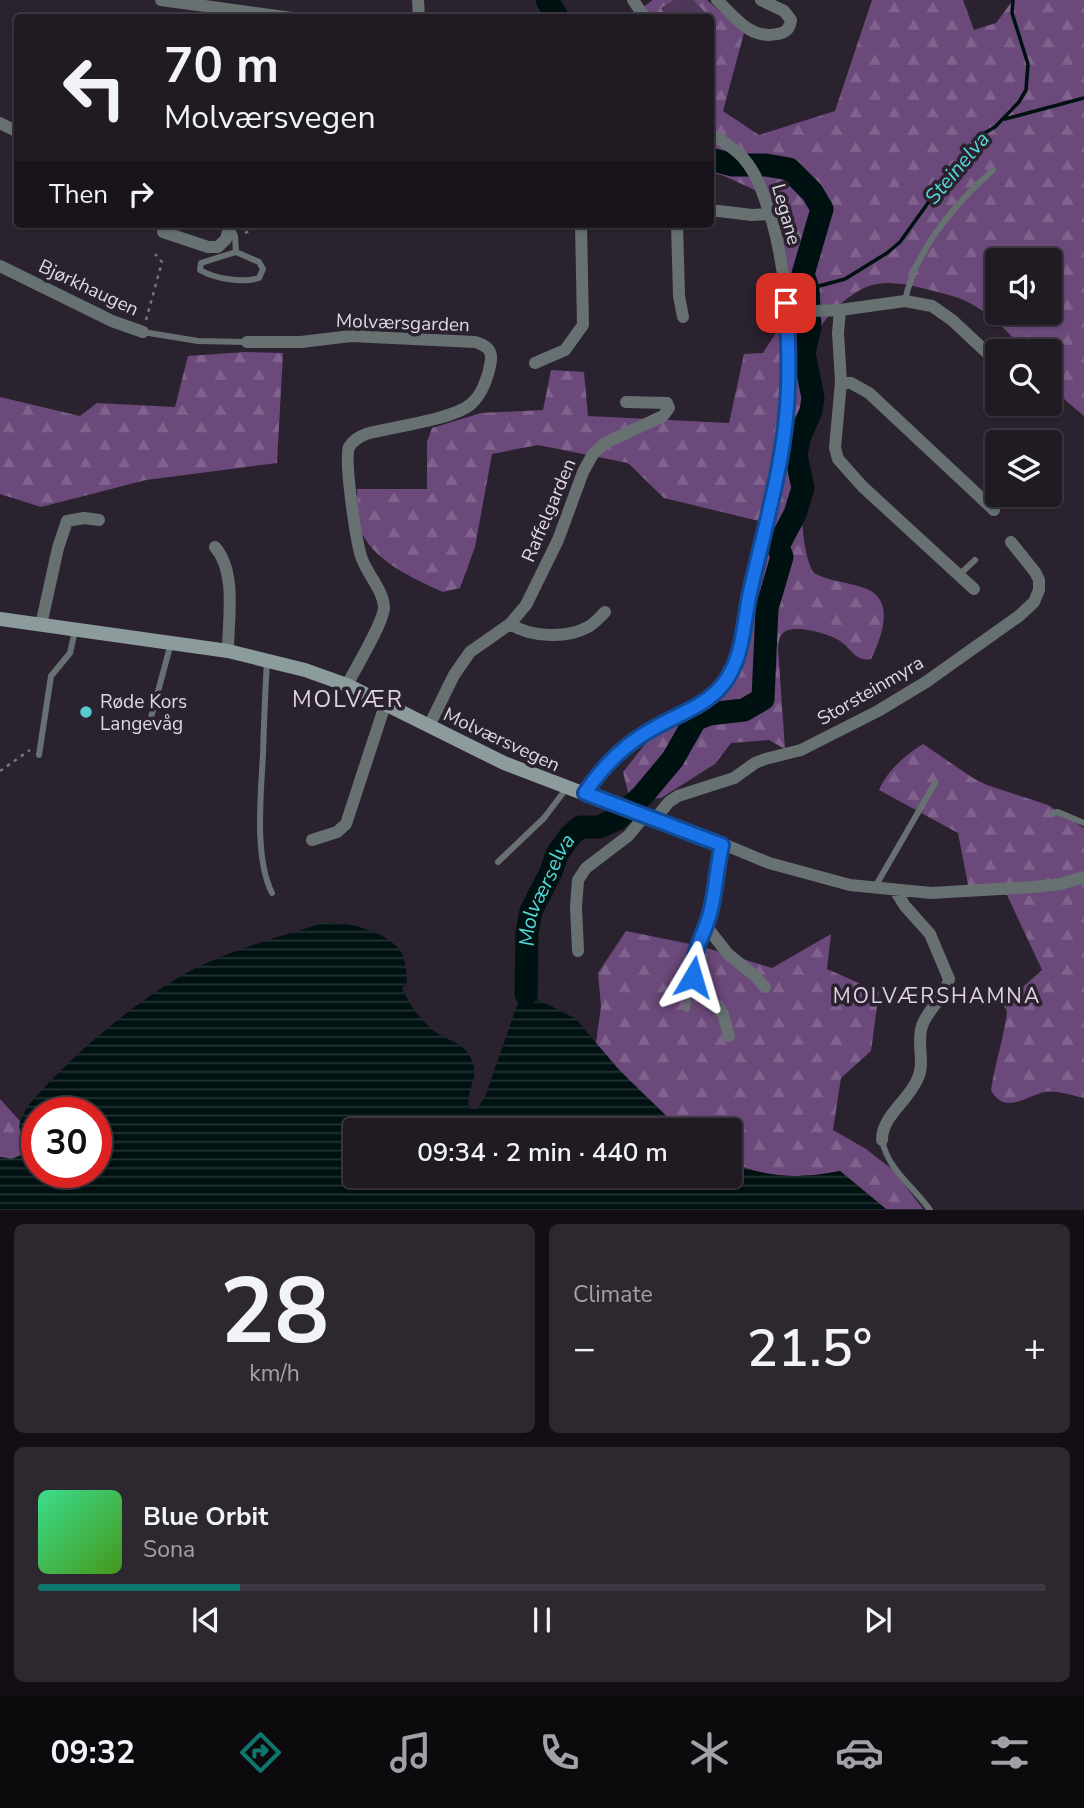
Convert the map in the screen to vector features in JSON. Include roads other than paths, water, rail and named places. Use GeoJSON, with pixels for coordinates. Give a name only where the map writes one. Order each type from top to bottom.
{"type":"FeatureCollection","features":[{"type":"Feature","properties":{"kind":"street"},"geometry":{"type":"LineString","coordinates":[[161,0],[263,14]]}},
{"type":"Feature","properties":{"kind":"street"},"geometry":{"type":"LineString","coordinates":[[717,0],[751,32],[768,36],[783,33],[790,28],[791,20],[788,14],[761,0]]}},
{"type":"Feature","properties":{"kind":"street","name":"Legane"},"geometry":{"type":"LineString","coordinates":[[585,793],[612,757],[642,734],[708,698],[720,687],[733,668],[741,646],[749,598],[773,496],[788,390],[787,313],[783,275],[769,214],[754,173],[743,157],[714,136]]}},
{"type":"Feature","properties":{"kind":"street"},"geometry":{"type":"LineString","coordinates":[[714,210],[769,214]]}},
{"type":"Feature","properties":{"kind":"street"},"geometry":{"type":"LineString","coordinates":[[163,232],[208,247],[218,247],[232,228]]}},
{"type":"Feature","properties":{"kind":"street"},"geometry":{"type":"LineString","coordinates":[[535,363],[565,350],[583,325],[581,228]]}},
{"type":"Feature","properties":{"kind":"street"},"geometry":{"type":"LineString","coordinates":[[677,228],[678,285],[683,317]]}},
{"type":"Feature","properties":{"kind":"street","name":"Bjørkhaugen"},"geometry":{"type":"LineString","coordinates":[[0,266],[112,321],[143,332]]}},
{"type":"Feature","properties":{"kind":"street"},"geometry":{"type":"LineString","coordinates":[[787,313],[840,310],[905,301],[932,306],[952,320],[985,351]]}},
{"type":"Feature","properties":{"kind":"street"},"geometry":{"type":"LineString","coordinates":[[840,310],[838,333],[841,382],[835,448],[838,459],[863,487],[974,589]]}},
{"type":"Feature","properties":{"kind":"street","name":"Molværsgarden"},"geometry":{"type":"LineString","coordinates":[[247,342],[301,342],[351,337],[452,341],[485,345],[490,352],[491,362],[483,387],[478,397],[467,407],[366,434],[357,438],[349,448],[348,468],[358,543],[366,569],[384,606],[381,620],[347,685]]}},
{"type":"Feature","properties":{"kind":"street"},"geometry":{"type":"LineString","coordinates":[[841,382],[851,383],[869,393],[994,509]]}},
{"type":"Feature","properties":{"kind":"street","name":"Raffelgarden"},"geometry":{"type":"LineString","coordinates":[[429,726],[454,676],[470,652],[521,613],[558,540],[583,472],[593,454],[605,443],[663,416],[669,408],[667,404],[660,402],[626,402]]}},
{"type":"Feature","properties":{"kind":"street"},"geometry":{"type":"LineString","coordinates":[[41,625],[58,548],[67,522],[84,518],[99,520]]}},
{"type":"Feature","properties":{"kind":"street","name":"Storsteinmyra"},"geometry":{"type":"LineString","coordinates":[[644,817],[678,796],[734,778],[765,759],[801,750],[878,711],[926,682],[1019,616],[1034,602],[1039,590],[1038,580],[1035,572],[1011,542]]}},
{"type":"Feature","properties":{"kind":"street"},"geometry":{"type":"LineString","coordinates":[[215,547],[223,556],[229,587],[228,651]]}},
{"type":"Feature","properties":{"kind":"street"},"geometry":{"type":"LineString","coordinates":[[510,624],[536,634],[571,633],[594,624],[605,612]]}},
{"type":"Feature","properties":{"kind":"street","name":"Molværsvegen"},"geometry":{"type":"LineString","coordinates":[[0,619],[228,651],[306,670],[347,685],[503,763],[566,789],[585,793],[804,874],[874,888],[931,892],[1033,887],[1061,884],[1084,877]]}},
{"type":"Feature","properties":{"kind":"street"},"geometry":{"type":"LineString","coordinates":[[312,840],[337,832],[346,824],[385,705]]}},
{"type":"Feature","properties":{"kind":"street"},"geometry":{"type":"LineString","coordinates":[[578,951],[578,880],[586,868],[628,836],[644,817]]}},
{"type":"Feature","properties":{"kind":"street"},"geometry":{"type":"LineString","coordinates":[[722,845],[706,926],[696,947],[693,972],[695,985],[723,1014],[729,1036]]}},
{"type":"Feature","properties":{"kind":"street"},"geometry":{"type":"LineString","coordinates":[[882,1140],[887,1122],[919,1077],[922,1062],[922,1025],[944,994],[949,979],[930,934],[905,906],[895,890]]}},
{"type":"Feature","properties":{"kind":"street"},"geometry":{"type":"LineString","coordinates":[[706,926],[728,954],[765,987]]}},
{"type":"Feature","properties":{"kind":"lane"},"geometry":{"type":"LineString","coordinates":[[905,301],[911,276],[919,260],[968,193],[993,170]]}},
{"type":"Feature","properties":{"kind":"lane"},"geometry":{"type":"LineString","coordinates":[[232,228],[236,252]]}},
{"type":"Feature","properties":{"kind":"lane"},"geometry":{"type":"LineString","coordinates":[[236,252],[259,262],[263,269],[259,278],[248,280],[224,277],[200,270],[201,263],[236,252]]}},
{"type":"Feature","properties":{"kind":"lane","name":"Bjørkhaugen"},"geometry":{"type":"LineString","coordinates":[[143,332],[198,341],[247,342]]}},
{"type":"Feature","properties":{"kind":"lane"},"geometry":{"type":"LineString","coordinates":[[959,575],[975,560]]}},
{"type":"Feature","properties":{"kind":"lane"},"geometry":{"type":"LineString","coordinates":[[39,755],[51,676],[70,653],[75,629]]}},
{"type":"Feature","properties":{"kind":"lane"},"geometry":{"type":"LineString","coordinates":[[149,725],[171,643]]}},
{"type":"Feature","properties":{"kind":"lane"},"geometry":{"type":"LineString","coordinates":[[267,660],[261,854],[264,873],[272,893]]}},
{"type":"Feature","properties":{"kind":"lane"},"geometry":{"type":"LineString","coordinates":[[874,888],[935,783]]}},
{"type":"Feature","properties":{"kind":"lane"},"geometry":{"type":"LineString","coordinates":[[498,862],[544,818],[566,789]]}},
{"type":"Feature","properties":{"kind":"lane"},"geometry":{"type":"LineString","coordinates":[[1052,813],[1058,812],[1084,823]]}},
{"type":"Feature","properties":{"kind":"lane"},"geometry":{"type":"LineString","coordinates":[[687,1009],[689,995],[695,985]]}},
{"type":"Feature","properties":{"kind":"lane"},"geometry":{"type":"LineString","coordinates":[[882,1140],[884,1150],[894,1168],[930,1209]]}},
{"type":"Feature","properties":{"kind":"waterway","name":"Molværselva"},"geometry":{"type":"LineString","coordinates":[[547,0],[556,14]]}},
{"type":"Feature","properties":{"kind":"waterway","name":"Steinelva"},"geometry":{"type":"LineString","coordinates":[[808,289],[845,279],[900,242],[943,182],[983,134],[995,127],[1019,102],[1026,90],[1028,64],[1012,13],[1013,0]]}},
{"type":"Feature","properties":{"kind":"waterway"},"geometry":{"type":"LineString","coordinates":[[1005,119],[1084,98]]}},
{"type":"Feature","properties":{"kind":"waterway","name":"Molværselva"},"geometry":{"type":"LineString","coordinates":[[526,994],[527,933],[531,911],[557,854],[570,836],[580,827],[599,827],[617,819],[642,796],[673,759],[695,720],[709,714],[744,710],[763,699],[767,608],[782,557],[778,546],[795,514],[803,488],[796,455],[813,398],[804,353],[810,327],[808,289],[803,274],[822,209],[812,192],[789,169],[766,165],[733,165],[714,160]]}},
{"type":"Feature","properties":{"kind":"place","name":"Røde Kors Langevåg"},"geometry":{"type":"Point","coordinates":[86,712]}},
{"type":"Feature","properties":{"kind":"district","name":"MOLVÆR"},"geometry":{"type":"Point","coordinates":[348,699]}},
{"type":"Feature","properties":{"kind":"district","name":"MOLVÆRSHAMNA"},"geometry":{"type":"Point","coordinates":[937,996]}}]}
